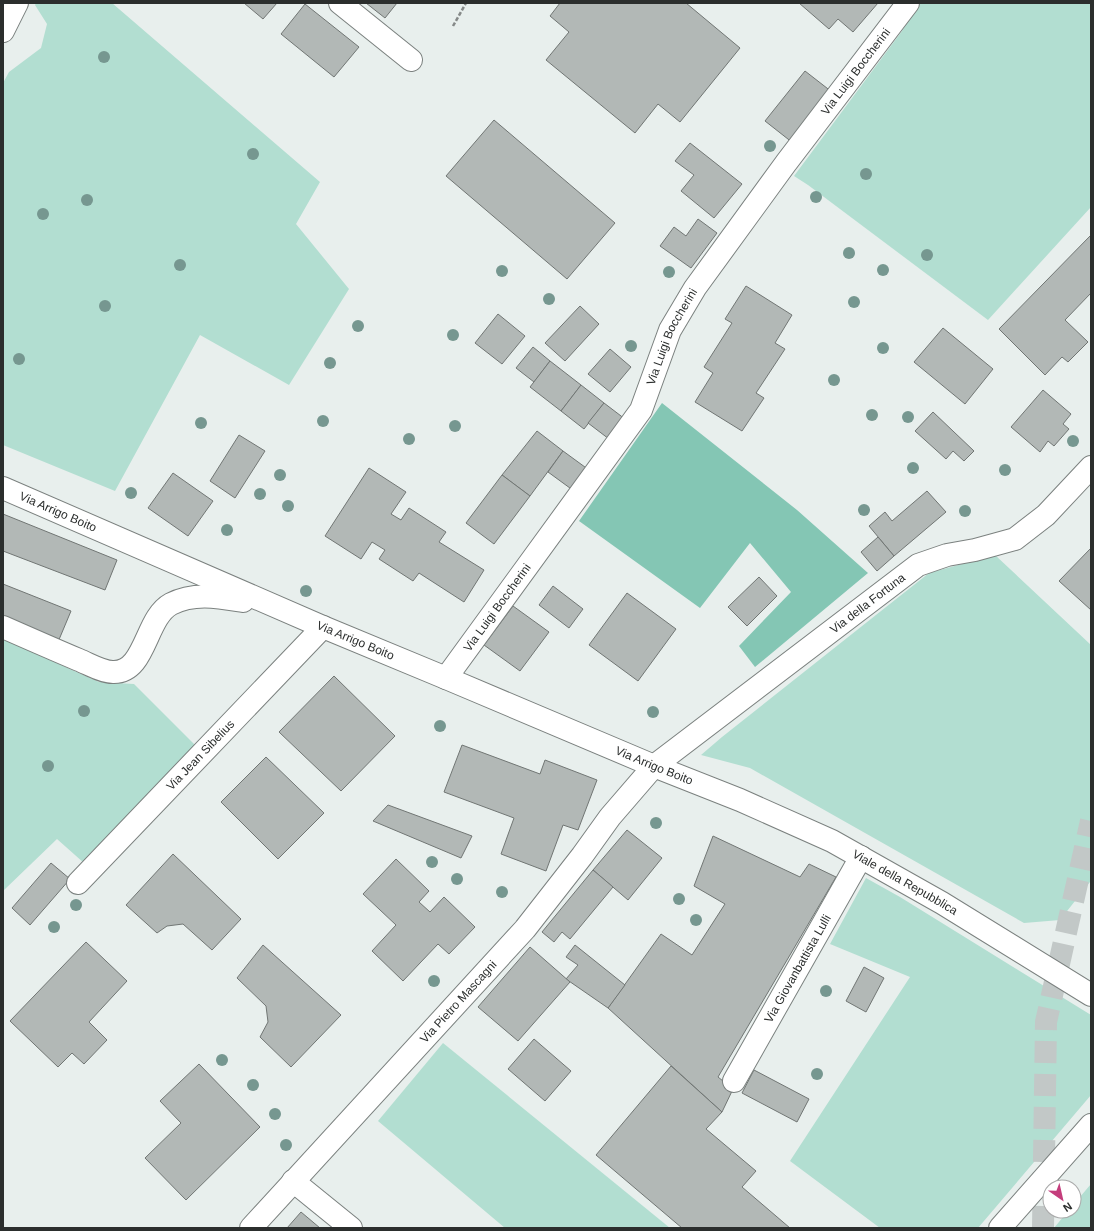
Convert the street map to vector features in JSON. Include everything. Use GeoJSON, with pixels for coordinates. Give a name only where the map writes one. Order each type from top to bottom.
{"type":"FeatureCollection","features":[{"type":"Feature","properties":{"kind":"street"},"geometry":{"type":"LineString","coordinates":[[3,31],[17,3]]}},
{"type":"Feature","properties":{"kind":"street"},"geometry":{"type":"LineString","coordinates":[[340,3],[411,60]]}},
{"type":"Feature","properties":{"kind":"street","name":"Via Luigi Boccherini"},"geometry":{"type":"LineString","coordinates":[[446,678],[641,410],[670,330],[696,288],[781,169],[908,3]]}},
{"type":"Feature","properties":{"kind":"street","name":"Via della Fortuna"},"geometry":{"type":"LineString","coordinates":[[654,766],[918,565],[947,555],[975,550],[1015,539],[1046,515],[1091,467]]}},
{"type":"Feature","properties":{"kind":"street","name":"Via Arrigo Boito"},"geometry":{"type":"LineString","coordinates":[[3,488],[270,605],[654,766],[710,787]]}},
{"type":"Feature","properties":{"kind":"street"},"geometry":{"type":"LineString","coordinates":[[3,627],[90,664],[113,672],[121,671],[135,661],[156,618],[162,610],[170,604],[202,596],[270,605]]}},
{"type":"Feature","properties":{"kind":"street","name":"Via Jean Sibelius"},"geometry":{"type":"LineString","coordinates":[[78,883],[323,627]]}},
{"type":"Feature","properties":{"kind":"street","name":"Via Pietro Mascagni"},"geometry":{"type":"LineString","coordinates":[[251,1228],[525,929],[582,856],[610,817],[654,766]]}},
{"type":"Feature","properties":{"kind":"street","name":"Viale della Repubblica"},"geometry":{"type":"LineString","coordinates":[[710,787],[832,841],[942,903],[1091,995]]}},
{"type":"Feature","properties":{"kind":"street","name":"Via Giovanbattista Lulli"},"geometry":{"type":"LineString","coordinates":[[734,1081],[860,857]]}},
{"type":"Feature","properties":{"kind":"street"},"geometry":{"type":"LineString","coordinates":[[1000,1228],[1091,1124]]}},
{"type":"Feature","properties":{"kind":"street"},"geometry":{"type":"LineString","coordinates":[[293,1181],[351,1228]]}},
{"type":"Feature","properties":{"kind":"path"},"geometry":{"type":"LineString","coordinates":[[453,26],[466,3]]}},
{"type":"Feature","properties":{"kind":"green space"},"geometry":{"type":"Polygon","coordinates":[[[36,3],[112,3],[320,182],[296,224],[349,289],[289,385],[200,335],[115,491],[3,445],[3,83],[9,72],[41,48],[47,24],[35,5],[36,3]]]}},
{"type":"Feature","properties":{"kind":"green space"},"geometry":{"type":"Polygon","coordinates":[[[919,3],[1091,3],[1091,207],[988,320],[794,176],[902,31],[919,3]]]}},
{"type":"Feature","properties":{"kind":"green space"},"geometry":{"type":"Polygon","coordinates":[[[662,403],[797,510],[868,573],[755,667],[739,646],[791,592],[750,543],[700,608],[579,521],[662,403]]]}},
{"type":"Feature","properties":{"kind":"green space"},"geometry":{"type":"Polygon","coordinates":[[[995,555],[1091,645],[1091,878],[1090,882],[1060,920],[1024,923],[750,768],[701,755],[929,573],[995,555]]]}},
{"type":"Feature","properties":{"kind":"green space"},"geometry":{"type":"Polygon","coordinates":[[[3,639],[99,682],[134,684],[196,746],[84,863],[57,839],[3,891],[3,639]]]}},
{"type":"Feature","properties":{"kind":"green space"},"geometry":{"type":"Polygon","coordinates":[[[866,878],[900,897],[1091,1015],[1091,1095],[978,1228],[880,1228],[790,1161],[910,977],[830,944],[866,878]]]}},
{"type":"Feature","properties":{"kind":"green space"},"geometry":{"type":"Polygon","coordinates":[[[443,1043],[670,1228],[505,1228],[378,1121],[443,1043]]]}},
{"type":"Feature","properties":{"kind":"green space"},"geometry":{"type":"Polygon","coordinates":[[[1091,1184],[1091,1228],[1054,1228],[1061,1219],[1082,1219],[1082,1195],[1091,1184]]]}},
{"type":"Feature","properties":{"kind":"building"},"geometry":{"type":"Polygon","coordinates":[[[244,3],[277,3],[263,19],[244,3]]]}},
{"type":"Feature","properties":{"kind":"building"},"geometry":{"type":"Polygon","coordinates":[[[366,3],[397,3],[385,18],[366,3]]]}},
{"type":"Feature","properties":{"kind":"building"},"geometry":{"type":"Polygon","coordinates":[[[560,3],[686,3],[740,48],[680,122],[658,104],[635,133],[546,60],[569,32],[550,16],[560,3]]]}},
{"type":"Feature","properties":{"kind":"building"},"geometry":{"type":"Polygon","coordinates":[[[799,3],[878,3],[853,32],[838,19],[829,29],[799,3]]]}},
{"type":"Feature","properties":{"kind":"building"},"geometry":{"type":"Polygon","coordinates":[[[305,4],[359,47],[334,77],[281,34],[305,4]]]}},
{"type":"Feature","properties":{"kind":"building"},"geometry":{"type":"Polygon","coordinates":[[[805,71],[832,92],[793,143],[765,121],[805,71]]]}},
{"type":"Feature","properties":{"kind":"building"},"geometry":{"type":"Polygon","coordinates":[[[494,120],[615,223],[567,279],[446,176],[494,120]]]}},
{"type":"Feature","properties":{"kind":"building"},"geometry":{"type":"Polygon","coordinates":[[[690,143],[742,184],[714,218],[681,191],[694,175],[675,161],[690,143]]]}},
{"type":"Feature","properties":{"kind":"building"},"geometry":{"type":"Polygon","coordinates":[[[698,219],[717,233],[691,268],[660,246],[674,227],[686,236],[698,219]]]}},
{"type":"Feature","properties":{"kind":"building"},"geometry":{"type":"Polygon","coordinates":[[[1091,235],[1091,293],[1065,320],[1088,342],[1068,362],[1062,357],[1045,375],[999,329],[1091,235]]]}},
{"type":"Feature","properties":{"kind":"building"},"geometry":{"type":"Polygon","coordinates":[[[746,286],[792,315],[775,343],[785,349],[756,393],[764,398],[742,431],[695,402],[713,373],[704,367],[732,323],[725,319],[746,286]]]}},
{"type":"Feature","properties":{"kind":"building"},"geometry":{"type":"Polygon","coordinates":[[[580,306],[599,324],[565,361],[545,343],[580,306]]]}},
{"type":"Feature","properties":{"kind":"building"},"geometry":{"type":"Polygon","coordinates":[[[498,314],[525,336],[502,364],[475,343],[498,314]]]}},
{"type":"Feature","properties":{"kind":"building"},"geometry":{"type":"Polygon","coordinates":[[[943,328],[993,369],[965,404],[914,362],[943,328]]]}},
{"type":"Feature","properties":{"kind":"building"},"geometry":{"type":"Polygon","coordinates":[[[533,347],[550,361],[534,382],[516,368],[533,347]]]}},
{"type":"Feature","properties":{"kind":"building"},"geometry":{"type":"Polygon","coordinates":[[[610,349],[631,367],[610,392],[588,374],[610,349]]]}},
{"type":"Feature","properties":{"kind":"building"},"geometry":{"type":"Polygon","coordinates":[[[550,361],[581,385],[561,411],[530,387],[550,361]]]}},
{"type":"Feature","properties":{"kind":"building"},"geometry":{"type":"Polygon","coordinates":[[[581,385],[604,403],[584,429],[561,411],[581,385]]]}},
{"type":"Feature","properties":{"kind":"building"},"geometry":{"type":"Polygon","coordinates":[[[1043,390],[1071,414],[1063,424],[1069,429],[1054,446],[1048,441],[1040,452],[1011,427],[1043,390]]]}},
{"type":"Feature","properties":{"kind":"building"},"geometry":{"type":"Polygon","coordinates":[[[604,403],[625,419],[609,439],[588,423],[604,403]]]}},
{"type":"Feature","properties":{"kind":"building"},"geometry":{"type":"Polygon","coordinates":[[[933,412],[974,451],[964,461],[953,451],[946,459],[915,431],[933,412]]]}},
{"type":"Feature","properties":{"kind":"building"},"geometry":{"type":"Polygon","coordinates":[[[537,431],[563,451],[530,496],[502,475],[537,431]]]}},
{"type":"Feature","properties":{"kind":"building"},"geometry":{"type":"Polygon","coordinates":[[[239,435],[265,451],[235,498],[210,481],[239,435]]]}},
{"type":"Feature","properties":{"kind":"building"},"geometry":{"type":"Polygon","coordinates":[[[563,451],[589,470],[574,491],[548,472],[563,451]]]}},
{"type":"Feature","properties":{"kind":"building"},"geometry":{"type":"Polygon","coordinates":[[[369,468],[406,492],[391,514],[401,520],[409,508],[446,532],[439,542],[484,570],[464,602],[419,573],[413,581],[379,559],[385,550],[372,542],[361,559],[325,536],[369,468]]]}},
{"type":"Feature","properties":{"kind":"building"},"geometry":{"type":"Polygon","coordinates":[[[173,473],[213,501],[188,536],[148,508],[173,473]]]}},
{"type":"Feature","properties":{"kind":"building"},"geometry":{"type":"Polygon","coordinates":[[[502,475],[530,496],[494,544],[466,523],[502,475]]]}},
{"type":"Feature","properties":{"kind":"building"},"geometry":{"type":"Polygon","coordinates":[[[927,491],[946,512],[894,556],[869,526],[885,512],[892,521],[927,491]]]}},
{"type":"Feature","properties":{"kind":"building"},"geometry":{"type":"Polygon","coordinates":[[[3,514],[117,560],[105,590],[3,551],[3,514]]]}},
{"type":"Feature","properties":{"kind":"building"},"geometry":{"type":"Polygon","coordinates":[[[878,537],[894,556],[877,571],[861,552],[878,537]]]}},
{"type":"Feature","properties":{"kind":"building"},"geometry":{"type":"Polygon","coordinates":[[[1091,548],[1091,610],[1059,581],[1091,548]]]}},
{"type":"Feature","properties":{"kind":"building"},"geometry":{"type":"Polygon","coordinates":[[[759,577],[777,596],[747,626],[728,607],[759,577]]]}},
{"type":"Feature","properties":{"kind":"building"},"geometry":{"type":"Polygon","coordinates":[[[3,584],[71,611],[58,642],[3,618],[3,584]]]}},
{"type":"Feature","properties":{"kind":"building"},"geometry":{"type":"Polygon","coordinates":[[[553,586],[583,609],[569,628],[539,605],[553,586]]]}},
{"type":"Feature","properties":{"kind":"building"},"geometry":{"type":"Polygon","coordinates":[[[627,593],[676,629],[638,681],[589,645],[627,593]]]}},
{"type":"Feature","properties":{"kind":"building"},"geometry":{"type":"Polygon","coordinates":[[[513,606],[549,632],[520,671],[484,645],[513,606]]]}},
{"type":"Feature","properties":{"kind":"building"},"geometry":{"type":"Polygon","coordinates":[[[334,676],[395,736],[341,791],[279,732],[334,676]]]}},
{"type":"Feature","properties":{"kind":"building"},"geometry":{"type":"Polygon","coordinates":[[[462,745],[540,774],[545,760],[597,780],[578,830],[563,825],[546,871],[501,854],[514,818],[444,792],[462,745]]]}},
{"type":"Feature","properties":{"kind":"building"},"geometry":{"type":"Polygon","coordinates":[[[266,757],[324,813],[278,859],[221,802],[266,757]]]}},
{"type":"Feature","properties":{"kind":"building"},"geometry":{"type":"Polygon","coordinates":[[[388,805],[472,836],[461,858],[373,821],[388,805]]]}},
{"type":"Feature","properties":{"kind":"building"},"geometry":{"type":"Polygon","coordinates":[[[627,830],[662,858],[628,900],[593,870],[627,830]]]}},
{"type":"Feature","properties":{"kind":"building"},"geometry":{"type":"Polygon","coordinates":[[[713,836],[800,877],[809,864],[836,877],[718,1077],[733,1089],[722,1112],[608,1008],[661,934],[692,955],[725,904],[694,886],[713,836]]]}},
{"type":"Feature","properties":{"kind":"building"},"geometry":{"type":"Polygon","coordinates":[[[173,854],[241,919],[212,950],[183,924],[167,926],[157,933],[126,905],[173,854]]]}},
{"type":"Feature","properties":{"kind":"building"},"geometry":{"type":"Polygon","coordinates":[[[396,859],[429,891],[419,902],[430,912],[444,897],[475,927],[449,954],[438,944],[403,981],[372,951],[396,925],[363,894],[396,859]]]}},
{"type":"Feature","properties":{"kind":"building"},"geometry":{"type":"Polygon","coordinates":[[[51,863],[70,879],[30,925],[12,908],[51,863]]]}},
{"type":"Feature","properties":{"kind":"building"},"geometry":{"type":"Polygon","coordinates":[[[593,870],[613,887],[570,939],[562,932],[554,942],[542,932],[593,870]]]}},
{"type":"Feature","properties":{"kind":"building"},"geometry":{"type":"Polygon","coordinates":[[[86,942],[127,981],[89,1022],[107,1040],[84,1064],[72,1053],[58,1067],[10,1021],[86,942]]]}},
{"type":"Feature","properties":{"kind":"building"},"geometry":{"type":"Polygon","coordinates":[[[263,945],[341,1015],[291,1067],[260,1037],[268,1022],[266,1006],[237,978],[263,945]]]}},
{"type":"Feature","properties":{"kind":"building"},"geometry":{"type":"Polygon","coordinates":[[[575,945],[625,985],[608,1008],[566,979],[578,965],[566,957],[575,945]]]}},
{"type":"Feature","properties":{"kind":"building"},"geometry":{"type":"Polygon","coordinates":[[[530,947],[570,982],[518,1041],[478,1007],[530,947]]]}},
{"type":"Feature","properties":{"kind":"building"},"geometry":{"type":"Polygon","coordinates":[[[864,967],[884,978],[866,1012],[846,1001],[864,967]]]}},
{"type":"Feature","properties":{"kind":"building"},"geometry":{"type":"Polygon","coordinates":[[[534,1039],[571,1071],[545,1101],[508,1069],[534,1039]]]}},
{"type":"Feature","properties":{"kind":"building"},"geometry":{"type":"Polygon","coordinates":[[[199,1064],[260,1127],[186,1200],[145,1158],[181,1123],[160,1101],[199,1064]]]}},
{"type":"Feature","properties":{"kind":"building"},"geometry":{"type":"Polygon","coordinates":[[[671,1066],[722,1112],[706,1129],[756,1171],[742,1187],[790,1228],[682,1228],[596,1155],[671,1066]]]}},
{"type":"Feature","properties":{"kind":"building"},"geometry":{"type":"Polygon","coordinates":[[[754,1070],[809,1099],[797,1122],[742,1093],[754,1070]]]}},
{"type":"Feature","properties":{"kind":"building"},"geometry":{"type":"Polygon","coordinates":[[[301,1212],[320,1228],[287,1228],[301,1212]]]}},
{"type":"Feature","properties":{"kind":"tunnel"},"geometry":{"type":"LineString","coordinates":[[1043,1228],[1046,1022],[1091,821]]}}]}
